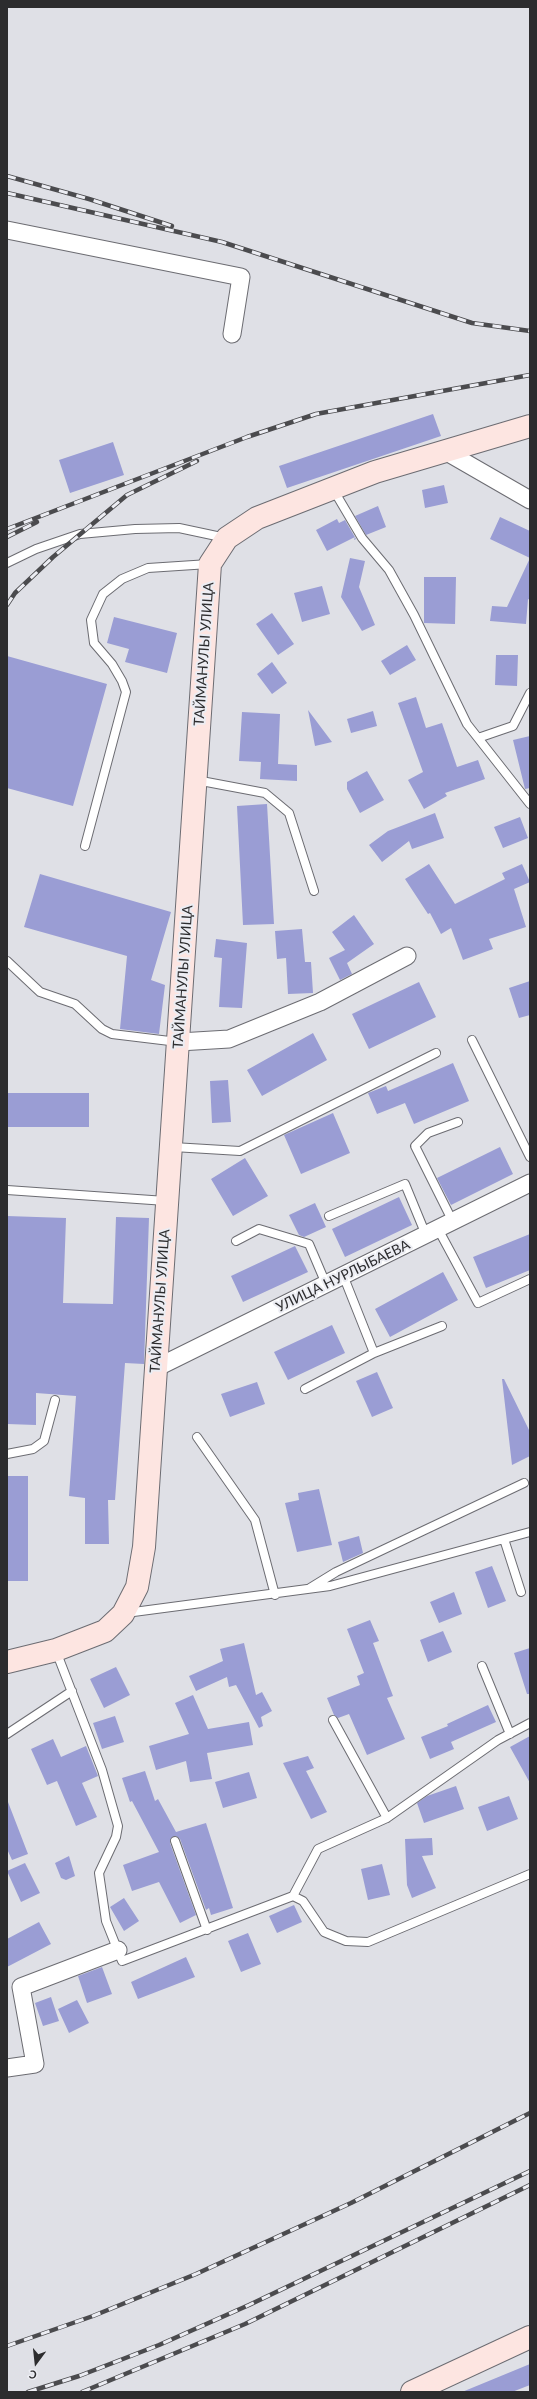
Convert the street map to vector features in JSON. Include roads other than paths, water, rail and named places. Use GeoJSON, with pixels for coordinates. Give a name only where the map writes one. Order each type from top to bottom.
{"type":"FeatureCollection","features":[{"type":"Feature","properties":{"kind":"street"},"geometry":{"type":"LineString","coordinates":[[7,230],[241,277],[232,334]]}},
{"type":"Feature","properties":{"kind":"street","name":"ТАЙМАНУЛЫ УЛИЦА"},"geometry":{"type":"LineString","coordinates":[[7,1662],[56,1650],[105,1631],[123,1614],[137,1587],[144,1547],[210,564],[227,538],[257,518],[376,472],[530,426]]}},
{"type":"Feature","properties":{"kind":"street"},"geometry":{"type":"LineString","coordinates":[[445,451],[530,500]]}},
{"type":"Feature","properties":{"kind":"street"},"geometry":{"type":"LineString","coordinates":[[179,1042],[229,1039],[320,1002],[407,956]]}},
{"type":"Feature","properties":{"kind":"street","name":"УЛИЦА НУРЛЫБАЕВА"},"geometry":{"type":"LineString","coordinates":[[156,1368],[530,1183]]}},
{"type":"Feature","properties":{"kind":"street"},"geometry":{"type":"LineString","coordinates":[[7,2068],[35,2064],[21,1987],[118,1950]]}},
{"type":"Feature","properties":{"kind":"street"},"geometry":{"type":"LineString","coordinates":[[412,2392],[530,2337]]}},
{"type":"Feature","properties":{"kind":"lane"},"geometry":{"type":"LineString","coordinates":[[333,489],[362,538],[389,570],[414,615],[467,724],[530,804]]}},
{"type":"Feature","properties":{"kind":"lane"},"geometry":{"type":"LineString","coordinates":[[7,563],[36,548],[80,534],[135,529],[179,528],[227,538]]}},
{"type":"Feature","properties":{"kind":"lane"},"geometry":{"type":"LineString","coordinates":[[85,846],[126,692],[122,681],[112,664],[94,643],[91,620],[103,594],[122,579],[148,568],[210,564]]}},
{"type":"Feature","properties":{"kind":"lane"},"geometry":{"type":"LineString","coordinates":[[478,738],[513,726],[530,693]]}},
{"type":"Feature","properties":{"kind":"lane"},"geometry":{"type":"LineString","coordinates":[[195,780],[265,793],[289,813],[314,891]]}},
{"type":"Feature","properties":{"kind":"lane"},"geometry":{"type":"LineString","coordinates":[[7,961],[40,992],[75,1004],[102,1030],[112,1034],[179,1042]]}},
{"type":"Feature","properties":{"kind":"lane"},"geometry":{"type":"LineString","coordinates":[[472,1040],[530,1157]]}},
{"type":"Feature","properties":{"kind":"lane"},"geometry":{"type":"LineString","coordinates":[[172,1147],[240,1151],[436,1053]]}},
{"type":"Feature","properties":{"kind":"lane"},"geometry":{"type":"LineString","coordinates":[[439,1228],[415,1146],[428,1133],[458,1122]]}},
{"type":"Feature","properties":{"kind":"lane"},"geometry":{"type":"LineString","coordinates":[[329,1216],[405,1184],[439,1228],[478,1303],[530,1279]]}},
{"type":"Feature","properties":{"kind":"lane"},"geometry":{"type":"LineString","coordinates":[[7,1190],[167,1201]]}},
{"type":"Feature","properties":{"kind":"lane"},"geometry":{"type":"LineString","coordinates":[[236,1241],[259,1229],[309,1244],[326,1284]]}},
{"type":"Feature","properties":{"kind":"lane"},"geometry":{"type":"LineString","coordinates":[[343,1276],[374,1353]]}},
{"type":"Feature","properties":{"kind":"lane"},"geometry":{"type":"LineString","coordinates":[[305,1389],[374,1353],[442,1326]]}},
{"type":"Feature","properties":{"kind":"lane"},"geometry":{"type":"LineString","coordinates":[[7,1454],[33,1449],[44,1440],[55,1400]]}},
{"type":"Feature","properties":{"kind":"lane"},"geometry":{"type":"LineString","coordinates":[[197,1438],[255,1520],[275,1595]]}},
{"type":"Feature","properties":{"kind":"lane"},"geometry":{"type":"LineString","coordinates":[[306,1590],[336,1572],[524,1484]]}},
{"type":"Feature","properties":{"kind":"lane"},"geometry":{"type":"LineString","coordinates":[[123,1614],[275,1595],[330,1586],[530,1532]]}},
{"type":"Feature","properties":{"kind":"lane"},"geometry":{"type":"LineString","coordinates":[[504,1539],[521,1592]]}},
{"type":"Feature","properties":{"kind":"lane"},"geometry":{"type":"LineString","coordinates":[[56,1650],[102,1770],[118,1826],[116,1837],[99,1873],[106,1921],[122,1961],[207,1930],[293,1896],[318,1849],[387,1818],[510,1734],[530,1723]]}},
{"type":"Feature","properties":{"kind":"lane"},"geometry":{"type":"LineString","coordinates":[[482,1666],[510,1734]]}},
{"type":"Feature","properties":{"kind":"lane"},"geometry":{"type":"LineString","coordinates":[[7,1734],[72,1691]]}},
{"type":"Feature","properties":{"kind":"lane"},"geometry":{"type":"LineString","coordinates":[[333,1720],[387,1818]]}},
{"type":"Feature","properties":{"kind":"lane"},"geometry":{"type":"LineString","coordinates":[[175,1841],[207,1930]]}},
{"type":"Feature","properties":{"kind":"lane"},"geometry":{"type":"LineString","coordinates":[[293,1896],[303,1901],[324,1932],[346,1941],[368,1942],[530,1874]]}},
{"type":"Feature","properties":{"kind":"railway"},"geometry":{"type":"LineString","coordinates":[[7,176],[89,199],[172,226]]}},
{"type":"Feature","properties":{"kind":"railway"},"geometry":{"type":"LineString","coordinates":[[7,193],[222,242],[472,323],[530,331]]}},
{"type":"Feature","properties":{"kind":"railway"},"geometry":{"type":"LineString","coordinates":[[7,529],[247,437],[316,414],[530,375]]}},
{"type":"Feature","properties":{"kind":"railway"},"geometry":{"type":"LineString","coordinates":[[7,605],[15,593],[53,557],[127,495],[197,461]]}},
{"type":"Feature","properties":{"kind":"railway"},"geometry":{"type":"LineString","coordinates":[[7,537],[37,522]]}},
{"type":"Feature","properties":{"kind":"railway"},"geometry":{"type":"LineString","coordinates":[[7,2346],[93,2316],[196,2274],[351,2203],[530,2113]]}},
{"type":"Feature","properties":{"kind":"railway"},"geometry":{"type":"LineString","coordinates":[[28,2392],[79,2376],[159,2345],[249,2305],[530,2171]]}},
{"type":"Feature","properties":{"kind":"railway"},"geometry":{"type":"LineString","coordinates":[[82,2392],[245,2324],[530,2185]]}}]}
